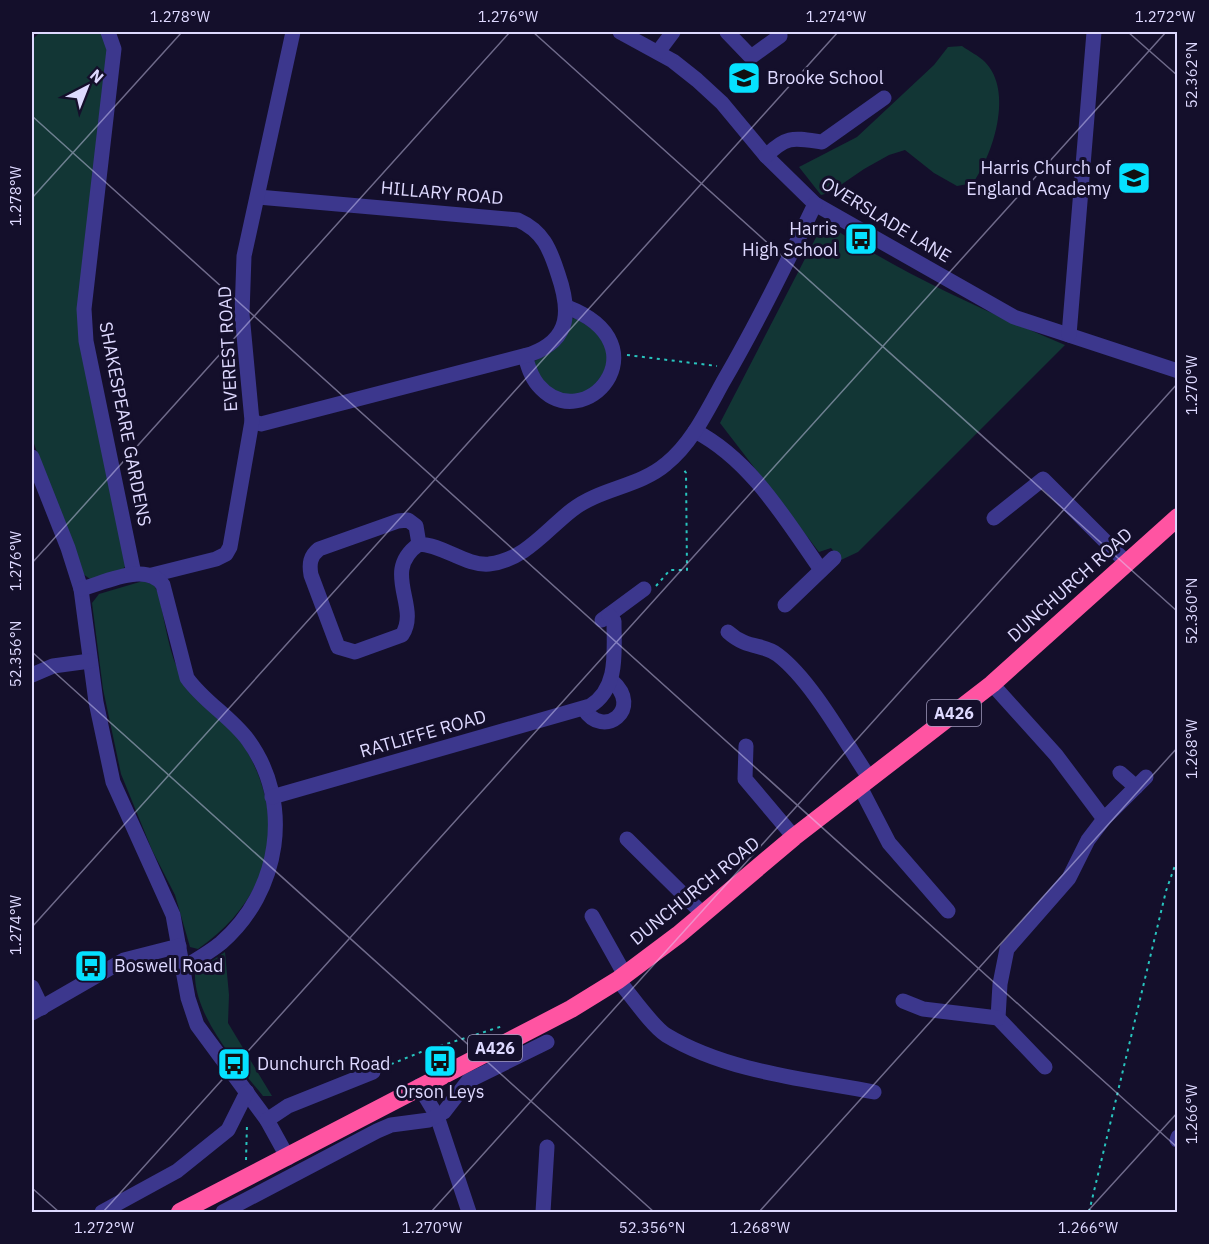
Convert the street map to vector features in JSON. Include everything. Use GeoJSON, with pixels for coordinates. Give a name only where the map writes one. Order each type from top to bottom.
{"type":"FeatureCollection","features":[{"type":"Feature","properties":{"kind":"highway","name":"DUNCHURCH ROAD"},"geometry":{"type":"LineString","coordinates":[[180,1212],[255,1176],[419,1086],[571,1009],[621,977],[703,914],[794,837],[992,684],[1178,517]]}},
{"type":"Feature","properties":{"kind":"street","name":"SHAKESPEARE GARDENS"},"geometry":{"type":"LineString","coordinates":[[110,32],[114,49],[84,309],[86,341],[134,574]]}},
{"type":"Feature","properties":{"kind":"street","name":"EVEREST ROAD"},"geometry":{"type":"LineString","coordinates":[[152,575],[216,559],[225,554],[230,547],[252,421],[242,315],[244,256],[293,32]]}},
{"type":"Feature","properties":{"kind":"street","name":"OVERSLADE LANE"},"geometry":{"type":"LineString","coordinates":[[620,32],[658,52],[697,80],[722,103],[766,156],[815,204],[1014,317],[1178,371]]}},
{"type":"Feature","properties":{"kind":"street"},"geometry":{"type":"LineString","coordinates":[[658,52],[673,32]]}},
{"type":"Feature","properties":{"kind":"street"},"geometry":{"type":"LineString","coordinates":[[727,32],[752,57],[780,36]]}},
{"type":"Feature","properties":{"kind":"street"},"geometry":{"type":"LineString","coordinates":[[1070,335],[1094,32]]}},
{"type":"Feature","properties":{"kind":"street"},"geometry":{"type":"LineString","coordinates":[[766,156],[779,143],[792,138],[822,142],[884,98]]}},
{"type":"Feature","properties":{"kind":"street","name":"HILLARY ROAD"},"geometry":{"type":"LineString","coordinates":[[258,197],[518,220],[534,228],[547,243],[566,295],[567,307]]}},
{"type":"Feature","properties":{"kind":"street"},"geometry":{"type":"LineString","coordinates":[[420,544],[480,563],[496,562],[534,544],[571,510],[593,496],[665,466],[695,431],[732,368],[778,285],[815,204]]}},
{"type":"Feature","properties":{"kind":"street"},"geometry":{"type":"LineString","coordinates":[[252,421],[261,424],[540,351],[554,340],[563,325],[567,307],[583,314],[603,329],[611,340],[615,353],[614,369],[603,387],[590,397],[574,400],[557,398],[544,391],[534,379],[525,356]]}},
{"type":"Feature","properties":{"kind":"street"},"geometry":{"type":"LineString","coordinates":[[695,431],[712,440],[746,469],[821,570]]}},
{"type":"Feature","properties":{"kind":"street"},"geometry":{"type":"LineString","coordinates":[[32,457],[68,548],[81,589],[90,661],[113,782],[123,809],[164,891],[173,915],[188,998],[197,1025],[267,1120],[288,1158]]}},
{"type":"Feature","properties":{"kind":"street"},"geometry":{"type":"LineString","coordinates":[[994,518],[1042,479],[1126,562]]}},
{"type":"Feature","properties":{"kind":"street"},"geometry":{"type":"LineString","coordinates":[[408,520],[416,526],[420,544],[412,550],[404,562],[400,581],[408,616],[402,635],[355,652],[338,647],[311,575],[309,565],[313,554],[319,549],[398,521],[408,520]]}},
{"type":"Feature","properties":{"kind":"street"},"geometry":{"type":"LineString","coordinates":[[785,605],[834,558]]}},
{"type":"Feature","properties":{"kind":"street"},"geometry":{"type":"LineString","coordinates":[[81,589],[134,574],[152,575],[163,585],[187,678],[195,690],[233,722],[249,741],[262,766],[272,797],[276,819],[275,842],[267,882],[242,919],[222,942],[183,968]]}},
{"type":"Feature","properties":{"kind":"street"},"geometry":{"type":"LineString","coordinates":[[584,709],[591,718],[601,722],[611,721],[620,714],[624,699],[620,689],[612,681],[614,621],[605,617],[644,589]]}},
{"type":"Feature","properties":{"kind":"street"},"geometry":{"type":"LineString","coordinates":[[728,632],[739,642],[771,651],[786,663],[813,694],[865,783],[889,843],[948,911]]}},
{"type":"Feature","properties":{"kind":"street"},"geometry":{"type":"LineString","coordinates":[[32,675],[53,666],[90,661]]}},
{"type":"Feature","properties":{"kind":"street","name":"RATLIFFE ROAD"},"geometry":{"type":"LineString","coordinates":[[272,797],[584,709],[602,698],[612,681]]}},
{"type":"Feature","properties":{"kind":"street"},"geometry":{"type":"LineString","coordinates":[[992,684],[1056,755],[1104,819]]}},
{"type":"Feature","properties":{"kind":"street"},"geometry":{"type":"LineString","coordinates":[[746,746],[745,780],[794,837]]}},
{"type":"Feature","properties":{"kind":"street"},"geometry":{"type":"LineString","coordinates":[[998,1017],[1000,984],[1007,949],[1069,878],[1088,840],[1104,819],[1141,782],[1120,773]]}},
{"type":"Feature","properties":{"kind":"street"},"geometry":{"type":"LineString","coordinates":[[627,839],[703,914]]}},
{"type":"Feature","properties":{"kind":"street"},"geometry":{"type":"LineString","coordinates":[[592,916],[621,977],[664,1034],[706,1053],[749,1067],[874,1092]]}},
{"type":"Feature","properties":{"kind":"street"},"geometry":{"type":"LineString","coordinates":[[32,987],[37,1010],[124,960],[179,946]]}},
{"type":"Feature","properties":{"kind":"street"},"geometry":{"type":"LineString","coordinates":[[903,1001],[923,1009],[998,1017],[1045,1067]]}},
{"type":"Feature","properties":{"kind":"street"},"geometry":{"type":"LineString","coordinates":[[223,1212],[377,1131],[391,1125],[429,1120],[437,1116],[444,1112],[468,1081],[547,1042]]}},
{"type":"Feature","properties":{"kind":"street"},"geometry":{"type":"LineString","coordinates":[[267,1120],[288,1106],[373,1072]]}},
{"type":"Feature","properties":{"kind":"street"},"geometry":{"type":"LineString","coordinates":[[419,1086],[437,1116],[469,1212]]}},
{"type":"Feature","properties":{"kind":"street"},"geometry":{"type":"LineString","coordinates":[[102,1212],[177,1171],[228,1130],[252,1099]]}},
{"type":"Feature","properties":{"kind":"street"},"geometry":{"type":"LineString","coordinates":[[543,1212],[546,1146]]}},
{"type":"Feature","properties":{"kind":"path"},"geometry":{"type":"LineString","coordinates":[[615,353],[732,368]]}},
{"type":"Feature","properties":{"kind":"path"},"geometry":{"type":"LineString","coordinates":[[644,589],[649,594],[670,570],[687,570],[686,473],[677,454]]}},
{"type":"Feature","properties":{"kind":"path"},"geometry":{"type":"LineString","coordinates":[[1089,1212],[1166,891],[1178,857]]}},
{"type":"Feature","properties":{"kind":"path"},"geometry":{"type":"LineString","coordinates":[[373,1072],[421,1052],[506,1026]]}},
{"type":"Feature","properties":{"kind":"path"},"geometry":{"type":"LineString","coordinates":[[252,1099],[246,1112],[246,1163],[255,1176]]}},
{"type":"Feature","properties":{"kind":"green space"},"geometry":{"type":"Polygon","coordinates":[[[40,32],[102,32],[109,53],[79,324],[126,565],[121,572],[90,579],[79,571],[32,438],[32,75],[34,38],[40,32]]]}},
{"type":"Feature","properties":{"kind":"green space"},"geometry":{"type":"Polygon","coordinates":[[[962,46],[985,62],[994,75],[998,89],[999,106],[993,140],[973,183],[957,186],[934,173],[905,150],[889,155],[829,193],[821,195],[799,167],[857,137],[934,65],[948,47],[962,46]]]}},
{"type":"Feature","properties":{"kind":"green space"},"geometry":{"type":"Polygon","coordinates":[[[824,222],[911,274],[1065,345],[858,552],[841,560],[831,548],[819,552],[720,423],[824,222]]]}},
{"type":"Feature","properties":{"kind":"green space"},"geometry":{"type":"Polygon","coordinates":[[[575,318],[600,336],[606,348],[609,366],[588,393],[560,393],[548,386],[533,362],[551,349],[570,319],[575,318]]]}},
{"type":"Feature","properties":{"kind":"green space"},"geometry":{"type":"Polygon","coordinates":[[[143,581],[154,585],[159,595],[170,646],[179,670],[234,731],[252,761],[264,791],[268,820],[267,849],[259,877],[245,903],[225,927],[198,949],[190,947],[175,895],[152,850],[121,774],[103,689],[92,603],[99,594],[143,581]]]}},
{"type":"Feature","properties":{"kind":"green space"},"geometry":{"type":"Polygon","coordinates":[[[225,952],[229,995],[228,1023],[272,1096],[263,1096],[241,1069],[209,1022],[201,1005],[196,988],[195,972],[225,952]]]}},
{"type":"Feature","properties":{"kind":"place","name":"Brooke School"},"geometry":{"type":"Point","coordinates":[744,78]}},
{"type":"Feature","properties":{"kind":"place","name":"Harris Church of England Academy"},"geometry":{"type":"Point","coordinates":[1134,178]}},
{"type":"Feature","properties":{"kind":"place","name":"Harris High School"},"geometry":{"type":"Point","coordinates":[861,239]}},
{"type":"Feature","properties":{"kind":"place","name":"Boswell Road"},"geometry":{"type":"Point","coordinates":[91,966]}},
{"type":"Feature","properties":{"kind":"place","name":"Orson Leys"},"geometry":{"type":"Point","coordinates":[440,1061]}},
{"type":"Feature","properties":{"kind":"place","name":"Dunchurch Road"},"geometry":{"type":"Point","coordinates":[234,1064]}}]}
